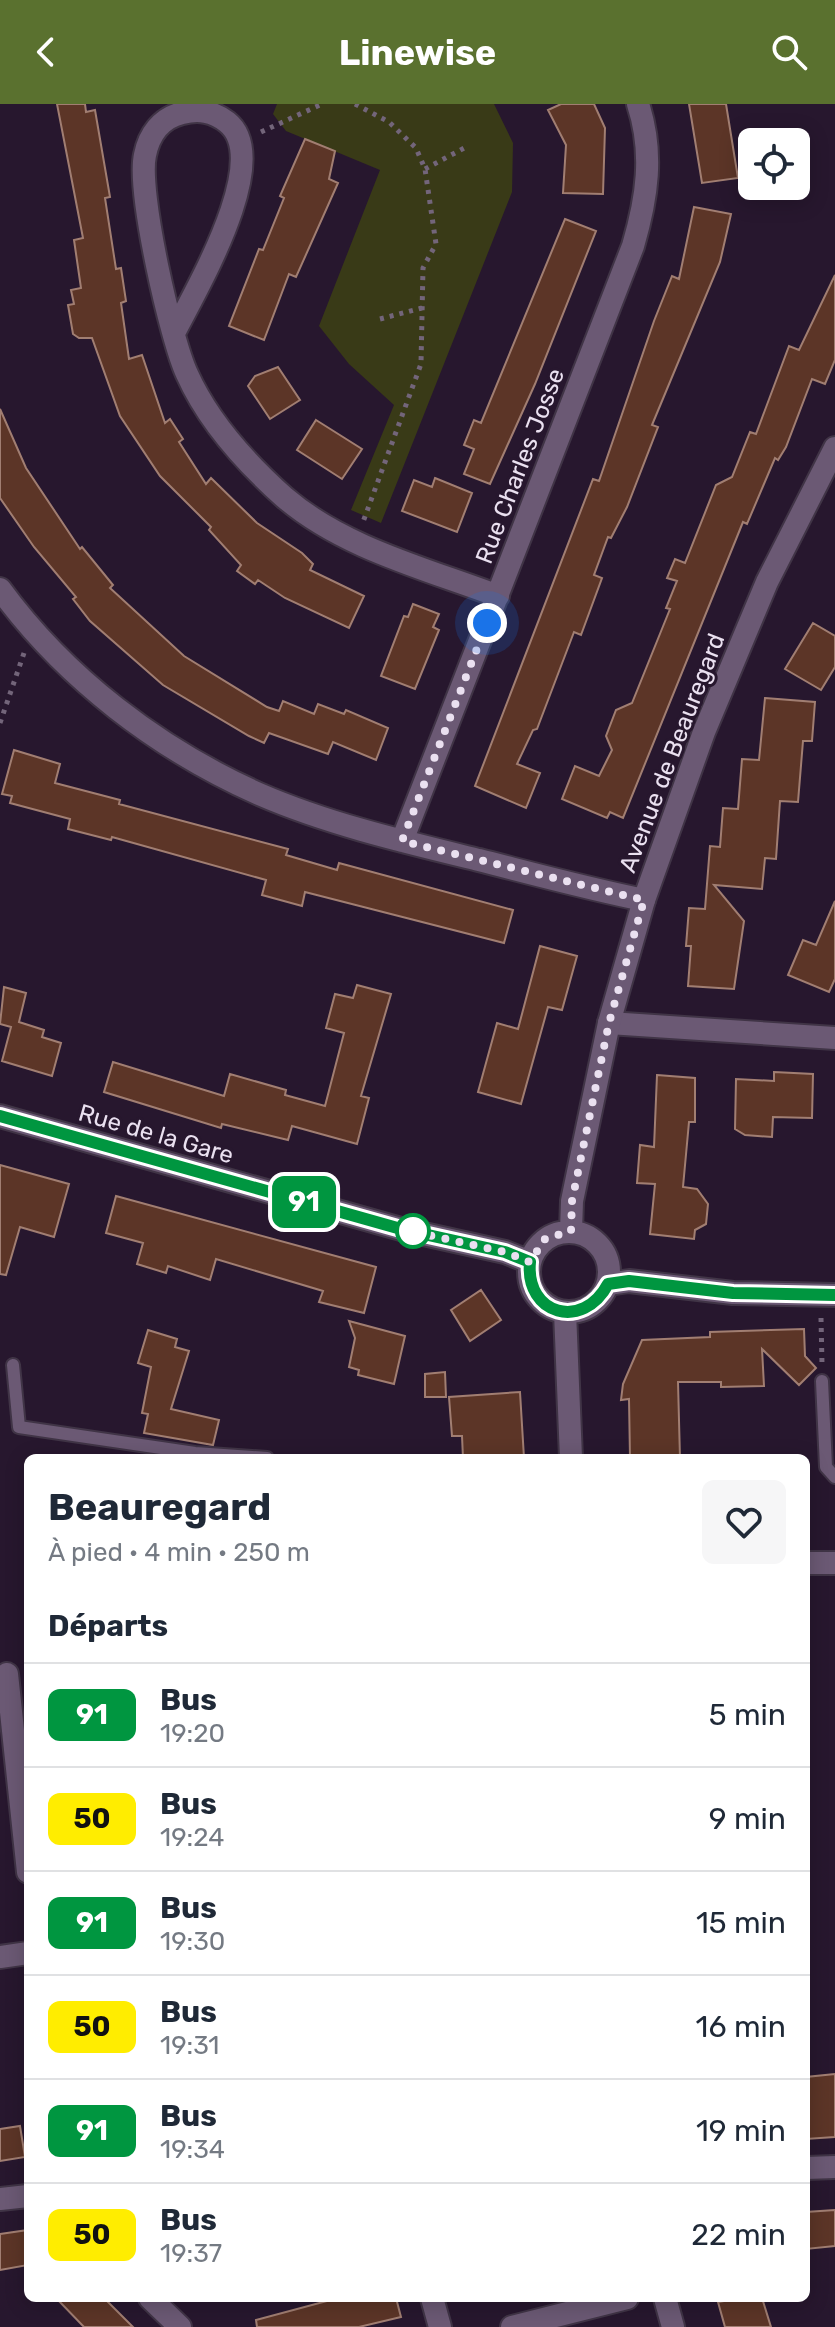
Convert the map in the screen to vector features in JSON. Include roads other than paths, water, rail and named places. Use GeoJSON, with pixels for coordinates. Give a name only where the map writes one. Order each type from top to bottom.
{"type":"FeatureCollection","features":[{"type":"Feature","properties":{"kind":"street","name":"Rue Charles Josse"},"geometry":{"type":"LineString","coordinates":[[402,841],[633,246],[648,196],[648,152],[638,104]]}},
{"type":"Feature","properties":{"kind":"street"},"geometry":{"type":"LineString","coordinates":[[174,333],[206,271],[243,174],[241,140],[230,124],[213,112],[192,111],[173,115],[158,125],[148,142],[143,176],[174,333],[186,372],[217,425],[285,498],[325,526],[355,541],[498,596]]}},
{"type":"Feature","properties":{"kind":"street","name":"Avenue de Beauregard"},"geometry":{"type":"LineString","coordinates":[[571,1231],[572,1201],[609,1023],[644,900],[704,732],[767,582],[835,448]]}},
{"type":"Feature","properties":{"kind":"street"},"geometry":{"type":"LineString","coordinates":[[0,589],[32,630],[119,711],[188,757],[259,794],[402,841],[644,900]]}},
{"type":"Feature","properties":{"kind":"street"},"geometry":{"type":"LineString","coordinates":[[609,1023],[835,1038]]}},
{"type":"Feature","properties":{"kind":"street","name":"Rue de la Gare"},"geometry":{"type":"LineString","coordinates":[[0,1116],[401,1229],[505,1252],[530,1262]]}},
{"type":"Feature","properties":{"kind":"street"},"geometry":{"type":"LineString","coordinates":[[571,1231],[594,1239],[603,1249],[608,1260],[608,1284],[591,1306],[565,1312],[541,1300],[533,1289],[530,1262],[545,1239],[571,1231]]}},
{"type":"Feature","properties":{"kind":"street"},"geometry":{"type":"LineString","coordinates":[[608,1284],[629,1281],[733,1293],[828,1295]]}},
{"type":"Feature","properties":{"kind":"street"},"geometry":{"type":"LineString","coordinates":[[565,1312],[571,1454]]}},
{"type":"Feature","properties":{"kind":"street"},"geometry":{"type":"LineString","coordinates":[[810,1563],[835,1563]]}},
{"type":"Feature","properties":{"kind":"street"},"geometry":{"type":"LineString","coordinates":[[7,1674],[24,1834]]}},
{"type":"Feature","properties":{"kind":"street"},"geometry":{"type":"LineString","coordinates":[[0,1957],[24,1954]]}},
{"type":"Feature","properties":{"kind":"street"},"geometry":{"type":"LineString","coordinates":[[810,2168],[835,2167]]}},
{"type":"Feature","properties":{"kind":"street"},"geometry":{"type":"LineString","coordinates":[[0,2199],[24,2196]]}},
{"type":"Feature","properties":{"kind":"street"},"geometry":{"type":"LineString","coordinates":[[433,2302],[440,2327]]}},
{"type":"Feature","properties":{"kind":"street"},"geometry":{"type":"LineString","coordinates":[[512,2327],[611,2302]]}},
{"type":"Feature","properties":{"kind":"street"},"geometry":{"type":"LineString","coordinates":[[666,2302],[673,2327]]}},
{"type":"Feature","properties":{"kind":"lane"},"geometry":{"type":"LineString","coordinates":[[13,1365],[19,1427],[209,1454]]}},
{"type":"Feature","properties":{"kind":"lane"},"geometry":{"type":"LineString","coordinates":[[822,1381],[826,1467],[835,1477]]}}]}
